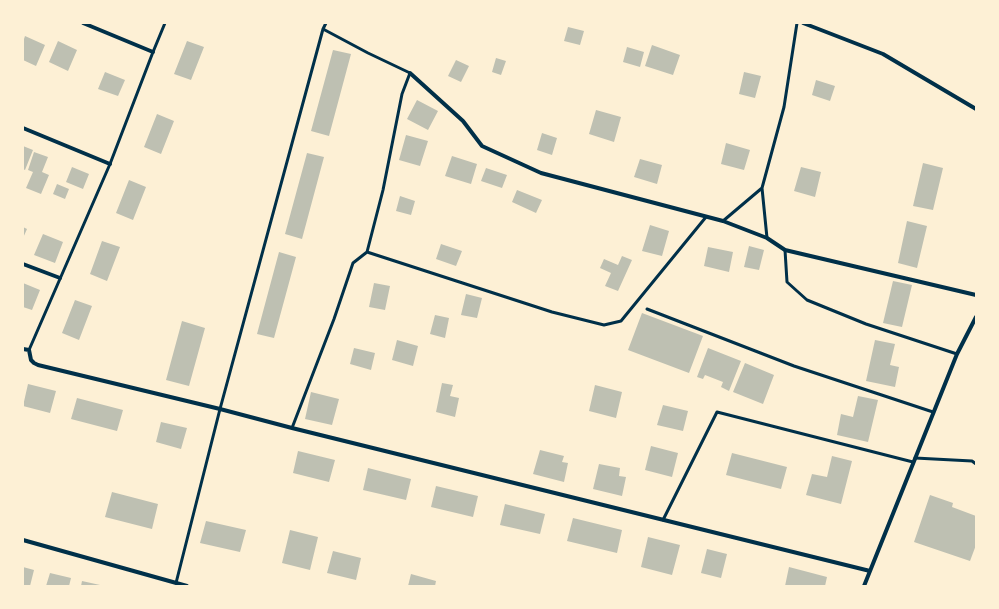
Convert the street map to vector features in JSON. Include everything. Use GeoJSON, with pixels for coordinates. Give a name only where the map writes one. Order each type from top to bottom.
{"type":"FeatureCollection","features":[{"type":"Feature","properties":{"kind":"street"},"geometry":{"type":"LineString","coordinates":[[83,23],[153,52]]}},
{"type":"Feature","properties":{"kind":"street"},"geometry":{"type":"LineString","coordinates":[[803,23],[882,54],[976,109]]}},
{"type":"Feature","properties":{"kind":"street"},"geometry":{"type":"LineString","coordinates":[[410,73],[463,121],[482,146],[541,173],[706,217],[723,220],[767,238],[785,250],[976,295]]}},
{"type":"Feature","properties":{"kind":"street"},"geometry":{"type":"LineString","coordinates":[[23,128],[110,164]]}},
{"type":"Feature","properties":{"kind":"street"},"geometry":{"type":"LineString","coordinates":[[23,264],[60,278]]}},
{"type":"Feature","properties":{"kind":"street"},"geometry":{"type":"LineString","coordinates":[[864,586],[956,354],[976,317]]}},
{"type":"Feature","properties":{"kind":"street"},"geometry":{"type":"LineString","coordinates":[[23,349],[29,350],[31,360],[38,365],[870,571]]}},
{"type":"Feature","properties":{"kind":"street"},"geometry":{"type":"LineString","coordinates":[[23,540],[187,586]]}},
{"type":"Feature","properties":{"kind":"lane"},"geometry":{"type":"LineString","coordinates":[[29,350],[110,164],[165,23]]}},
{"type":"Feature","properties":{"kind":"lane"},"geometry":{"type":"LineString","coordinates":[[176,583],[220,409],[323,29],[326,23]]}},
{"type":"Feature","properties":{"kind":"lane"},"geometry":{"type":"LineString","coordinates":[[767,238],[762,188],[784,107],[797,23]]}},
{"type":"Feature","properties":{"kind":"lane"},"geometry":{"type":"LineString","coordinates":[[292,428],[334,319],[353,263],[367,252],[383,190],[402,94],[410,73],[323,29]]}},
{"type":"Feature","properties":{"kind":"lane"},"geometry":{"type":"LineString","coordinates":[[723,220],[762,188]]}},
{"type":"Feature","properties":{"kind":"lane"},"geometry":{"type":"LineString","coordinates":[[367,252],[552,312],[604,326],[621,321],[706,217]]}},
{"type":"Feature","properties":{"kind":"lane"},"geometry":{"type":"LineString","coordinates":[[785,250],[787,282],[807,300],[866,324],[956,354]]}},
{"type":"Feature","properties":{"kind":"lane"},"geometry":{"type":"LineString","coordinates":[[648,309],[794,366],[933,412]]}},
{"type":"Feature","properties":{"kind":"lane"},"geometry":{"type":"LineString","coordinates":[[663,520],[717,412],[914,460],[972,462],[976,464]]}},
{"type":"Feature","properties":{"kind":"building"},"geometry":{"type":"Polygon","coordinates":[[[568,27],[584,31],[580,45],[564,41],[568,27]]]}},
{"type":"Feature","properties":{"kind":"building"},"geometry":{"type":"Polygon","coordinates":[[[25,36],[45,45],[36,66],[23,60],[23,42],[25,36]]]}},
{"type":"Feature","properties":{"kind":"building"},"geometry":{"type":"Polygon","coordinates":[[[58,41],[77,50],[68,71],[49,62],[58,41]]]}},
{"type":"Feature","properties":{"kind":"building"},"geometry":{"type":"Polygon","coordinates":[[[187,41],[204,47],[191,80],[174,74],[187,41]]]}},
{"type":"Feature","properties":{"kind":"building"},"geometry":{"type":"Polygon","coordinates":[[[652,45],[680,55],[673,75],[645,66],[652,45]]]}},
{"type":"Feature","properties":{"kind":"building"},"geometry":{"type":"Polygon","coordinates":[[[627,47],[644,52],[640,67],[623,62],[627,47]]]}},
{"type":"Feature","properties":{"kind":"building"},"geometry":{"type":"Polygon","coordinates":[[[333,50],[351,54],[329,136],[311,131],[333,50]]]}},
{"type":"Feature","properties":{"kind":"building"},"geometry":{"type":"Polygon","coordinates":[[[496,58],[506,61],[501,75],[492,72],[496,58]]]}},
{"type":"Feature","properties":{"kind":"building"},"geometry":{"type":"Polygon","coordinates":[[[456,60],[469,66],[461,82],[448,76],[456,60]]]}},
{"type":"Feature","properties":{"kind":"building"},"geometry":{"type":"Polygon","coordinates":[[[105,72],[125,80],[118,96],[98,89],[105,72]]]}},
{"type":"Feature","properties":{"kind":"building"},"geometry":{"type":"Polygon","coordinates":[[[744,72],[761,76],[755,98],[739,94],[744,72]]]}},
{"type":"Feature","properties":{"kind":"building"},"geometry":{"type":"Polygon","coordinates":[[[816,80],[835,86],[830,101],[812,95],[816,80]]]}},
{"type":"Feature","properties":{"kind":"building"},"geometry":{"type":"Polygon","coordinates":[[[417,100],[438,111],[428,130],[407,119],[417,100]]]}},
{"type":"Feature","properties":{"kind":"building"},"geometry":{"type":"Polygon","coordinates":[[[596,110],[621,117],[614,142],[589,134],[596,110]]]}},
{"type":"Feature","properties":{"kind":"building"},"geometry":{"type":"Polygon","coordinates":[[[157,114],[174,121],[161,154],[144,147],[157,114]]]}},
{"type":"Feature","properties":{"kind":"building"},"geometry":{"type":"Polygon","coordinates":[[[542,133],[557,138],[552,155],[537,150],[542,133]]]}},
{"type":"Feature","properties":{"kind":"building"},"geometry":{"type":"Polygon","coordinates":[[[406,135],[428,141],[420,166],[399,160],[406,135]]]}},
{"type":"Feature","properties":{"kind":"building"},"geometry":{"type":"Polygon","coordinates":[[[726,143],[750,150],[744,170],[721,164],[726,143]]]}},
{"type":"Feature","properties":{"kind":"building"},"geometry":{"type":"Polygon","coordinates":[[[23,146],[33,150],[25,170],[23,169],[23,146]]]}},
{"type":"Feature","properties":{"kind":"building"},"geometry":{"type":"Polygon","coordinates":[[[34,152],[48,157],[42,172],[49,175],[41,194],[26,188],[33,172],[28,170],[34,152]]]}},
{"type":"Feature","properties":{"kind":"building"},"geometry":{"type":"Polygon","coordinates":[[[307,153],[324,157],[302,239],[285,234],[307,153]]]}},
{"type":"Feature","properties":{"kind":"building"},"geometry":{"type":"Polygon","coordinates":[[[452,156],[477,164],[471,184],[445,176],[452,156]]]}},
{"type":"Feature","properties":{"kind":"building"},"geometry":{"type":"Polygon","coordinates":[[[640,159],[662,165],[657,184],[634,177],[640,159]]]}},
{"type":"Feature","properties":{"kind":"building"},"geometry":{"type":"Polygon","coordinates":[[[923,163],[943,168],[933,210],[913,206],[923,163]]]}},
{"type":"Feature","properties":{"kind":"building"},"geometry":{"type":"Polygon","coordinates":[[[72,167],[89,174],[83,189],[66,182],[72,167]]]}},
{"type":"Feature","properties":{"kind":"building"},"geometry":{"type":"Polygon","coordinates":[[[801,167],[821,172],[815,197],[794,191],[801,167]]]}},
{"type":"Feature","properties":{"kind":"building"},"geometry":{"type":"Polygon","coordinates":[[[486,168],[507,175],[502,188],[481,181],[486,168]]]}},
{"type":"Feature","properties":{"kind":"building"},"geometry":{"type":"Polygon","coordinates":[[[129,180],[146,187],[133,220],[116,213],[129,180]]]}},
{"type":"Feature","properties":{"kind":"building"},"geometry":{"type":"Polygon","coordinates":[[[57,184],[69,189],[65,199],[53,194],[57,184]]]}},
{"type":"Feature","properties":{"kind":"building"},"geometry":{"type":"Polygon","coordinates":[[[517,190],[542,200],[536,213],[512,202],[517,190]]]}},
{"type":"Feature","properties":{"kind":"building"},"geometry":{"type":"Polygon","coordinates":[[[400,196],[415,201],[411,215],[396,211],[400,196]]]}},
{"type":"Feature","properties":{"kind":"building"},"geometry":{"type":"Polygon","coordinates":[[[907,221],[927,226],[917,268],[898,263],[907,221]]]}},
{"type":"Feature","properties":{"kind":"building"},"geometry":{"type":"Polygon","coordinates":[[[650,225],[669,231],[662,256],[642,251],[650,225]]]}},
{"type":"Feature","properties":{"kind":"building"},"geometry":{"type":"Polygon","coordinates":[[[23,227],[27,229],[23,238],[23,227]]]}},
{"type":"Feature","properties":{"kind":"building"},"geometry":{"type":"Polygon","coordinates":[[[43,234],[63,242],[55,263],[34,255],[43,234]]]}},
{"type":"Feature","properties":{"kind":"building"},"geometry":{"type":"Polygon","coordinates":[[[102,241],[120,247],[107,281],[90,274],[102,241]]]}},
{"type":"Feature","properties":{"kind":"building"},"geometry":{"type":"Polygon","coordinates":[[[441,244],[462,251],[456,266],[436,259],[441,244]]]}},
{"type":"Feature","properties":{"kind":"building"},"geometry":{"type":"Polygon","coordinates":[[[749,246],[764,250],[759,270],[744,267],[749,246]]]}},
{"type":"Feature","properties":{"kind":"building"},"geometry":{"type":"Polygon","coordinates":[[[708,247],[733,252],[729,272],[704,266],[708,247]]]}},
{"type":"Feature","properties":{"kind":"building"},"geometry":{"type":"Polygon","coordinates":[[[279,252],[296,257],[274,338],[257,334],[279,252]]]}},
{"type":"Feature","properties":{"kind":"building"},"geometry":{"type":"Polygon","coordinates":[[[622,256],[632,260],[618,291],[605,286],[611,273],[600,268],[604,259],[618,265],[622,256]]]}},
{"type":"Feature","properties":{"kind":"building"},"geometry":{"type":"Polygon","coordinates":[[[893,281],[912,285],[902,327],[883,323],[893,281]]]}},
{"type":"Feature","properties":{"kind":"building"},"geometry":{"type":"Polygon","coordinates":[[[23,283],[40,290],[32,310],[23,307],[23,283]]]}},
{"type":"Feature","properties":{"kind":"building"},"geometry":{"type":"Polygon","coordinates":[[[374,283],[390,286],[385,310],[369,307],[374,283]]]}},
{"type":"Feature","properties":{"kind":"building"},"geometry":{"type":"Polygon","coordinates":[[[466,294],[482,298],[477,318],[461,315],[466,294]]]}},
{"type":"Feature","properties":{"kind":"building"},"geometry":{"type":"Polygon","coordinates":[[[75,300],[92,306],[79,340],[62,333],[75,300]]]}},
{"type":"Feature","properties":{"kind":"building"},"geometry":{"type":"Polygon","coordinates":[[[642,313],[703,336],[689,373],[628,350],[642,313]]]}},
{"type":"Feature","properties":{"kind":"building"},"geometry":{"type":"Polygon","coordinates":[[[435,315],[449,318],[445,338],[430,334],[435,315]]]}},
{"type":"Feature","properties":{"kind":"building"},"geometry":{"type":"Polygon","coordinates":[[[182,321],[205,328],[189,386],[166,380],[182,321]]]}},
{"type":"Feature","properties":{"kind":"building"},"geometry":{"type":"Polygon","coordinates":[[[397,340],[418,346],[413,366],[392,360],[397,340]]]}},
{"type":"Feature","properties":{"kind":"building"},"geometry":{"type":"Polygon","coordinates":[[[875,340],[895,344],[890,365],[899,367],[895,387],[866,381],[875,340]]]}},
{"type":"Feature","properties":{"kind":"building"},"geometry":{"type":"Polygon","coordinates":[[[354,348],[375,353],[371,370],[350,364],[354,348]]]}},
{"type":"Feature","properties":{"kind":"building"},"geometry":{"type":"Polygon","coordinates":[[[708,348],[741,361],[729,391],[721,387],[723,382],[705,375],[703,379],[697,377],[708,348]]]}},
{"type":"Feature","properties":{"kind":"building"},"geometry":{"type":"Polygon","coordinates":[[[745,363],[774,375],[763,404],[733,392],[745,363]]]}},
{"type":"Feature","properties":{"kind":"building"},"geometry":{"type":"Polygon","coordinates":[[[442,383],[453,385],[450,396],[459,398],[455,417],[436,412],[442,383]]]}},
{"type":"Feature","properties":{"kind":"building"},"geometry":{"type":"Polygon","coordinates":[[[28,384],[56,391],[50,413],[23,406],[28,384]]]}},
{"type":"Feature","properties":{"kind":"building"},"geometry":{"type":"Polygon","coordinates":[[[595,385],[622,392],[616,418],[589,411],[595,385]]]}},
{"type":"Feature","properties":{"kind":"building"},"geometry":{"type":"Polygon","coordinates":[[[311,392],[339,399],[332,425],[305,419],[311,392]]]}},
{"type":"Feature","properties":{"kind":"building"},"geometry":{"type":"Polygon","coordinates":[[[858,396],[878,400],[868,442],[837,435],[841,414],[853,417],[858,396]]]}},
{"type":"Feature","properties":{"kind":"building"},"geometry":{"type":"Polygon","coordinates":[[[77,398],[123,410],[117,431],[71,419],[77,398]]]}},
{"type":"Feature","properties":{"kind":"building"},"geometry":{"type":"Polygon","coordinates":[[[663,405],[688,411],[683,431],[657,425],[663,405]]]}},
{"type":"Feature","properties":{"kind":"building"},"geometry":{"type":"Polygon","coordinates":[[[161,422],[187,428],[181,449],[156,442],[161,422]]]}},
{"type":"Feature","properties":{"kind":"building"},"geometry":{"type":"Polygon","coordinates":[[[651,446],[678,453],[672,477],[645,470],[651,446]]]}},
{"type":"Feature","properties":{"kind":"building"},"geometry":{"type":"Polygon","coordinates":[[[540,450],[564,456],[562,462],[568,463],[564,482],[533,474],[540,450]]]}},
{"type":"Feature","properties":{"kind":"building"},"geometry":{"type":"Polygon","coordinates":[[[298,451],[335,460],[329,482],[293,473],[298,451]]]}},
{"type":"Feature","properties":{"kind":"building"},"geometry":{"type":"Polygon","coordinates":[[[732,453],[787,467],[781,489],[726,475],[732,453]]]}},
{"type":"Feature","properties":{"kind":"building"},"geometry":{"type":"Polygon","coordinates":[[[832,456],[852,461],[841,504],[806,495],[812,474],[827,477],[832,456]]]}},
{"type":"Feature","properties":{"kind":"building"},"geometry":{"type":"Polygon","coordinates":[[[599,464],[620,468],[619,476],[626,477],[622,496],[593,489],[599,464]]]}},
{"type":"Feature","properties":{"kind":"building"},"geometry":{"type":"Polygon","coordinates":[[[368,468],[411,479],[406,500],[363,490],[368,468]]]}},
{"type":"Feature","properties":{"kind":"building"},"geometry":{"type":"Polygon","coordinates":[[[436,486],[478,496],[473,517],[431,507],[436,486]]]}},
{"type":"Feature","properties":{"kind":"building"},"geometry":{"type":"Polygon","coordinates":[[[112,492],[158,504],[152,529],[105,517],[112,492]]]}},
{"type":"Feature","properties":{"kind":"building"},"geometry":{"type":"Polygon","coordinates":[[[930,495],[953,503],[952,507],[976,516],[976,545],[970,561],[914,542],[930,495]]]}},
{"type":"Feature","properties":{"kind":"building"},"geometry":{"type":"Polygon","coordinates":[[[505,504],[545,514],[540,534],[500,525],[505,504]]]}},
{"type":"Feature","properties":{"kind":"building"},"geometry":{"type":"Polygon","coordinates":[[[573,518],[622,530],[617,553],[567,541],[573,518]]]}},
{"type":"Feature","properties":{"kind":"building"},"geometry":{"type":"Polygon","coordinates":[[[206,521],[246,530],[240,552],[200,543],[206,521]]]}},
{"type":"Feature","properties":{"kind":"building"},"geometry":{"type":"Polygon","coordinates":[[[290,530],[318,537],[310,570],[282,563],[290,530]]]}},
{"type":"Feature","properties":{"kind":"building"},"geometry":{"type":"Polygon","coordinates":[[[648,537],[680,545],[672,575],[641,567],[648,537]]]}},
{"type":"Feature","properties":{"kind":"building"},"geometry":{"type":"Polygon","coordinates":[[[707,549],[727,554],[721,578],[701,573],[707,549]]]}},
{"type":"Feature","properties":{"kind":"building"},"geometry":{"type":"Polygon","coordinates":[[[333,551],[361,558],[356,580],[327,573],[333,551]]]}},
{"type":"Feature","properties":{"kind":"building"},"geometry":{"type":"Polygon","coordinates":[[[23,567],[34,570],[30,586],[23,586],[23,567]]]}},
{"type":"Feature","properties":{"kind":"building"},"geometry":{"type":"Polygon","coordinates":[[[789,567],[827,577],[825,586],[785,586],[789,567]]]}},
{"type":"Feature","properties":{"kind":"building"},"geometry":{"type":"Polygon","coordinates":[[[50,573],[71,578],[69,586],[46,586],[50,573]]]}},
{"type":"Feature","properties":{"kind":"building"},"geometry":{"type":"Polygon","coordinates":[[[411,574],[436,581],[435,586],[408,586],[411,574]]]}},
{"type":"Feature","properties":{"kind":"building"},"geometry":{"type":"Polygon","coordinates":[[[82,581],[100,585],[81,586],[82,581]]]}}]}
